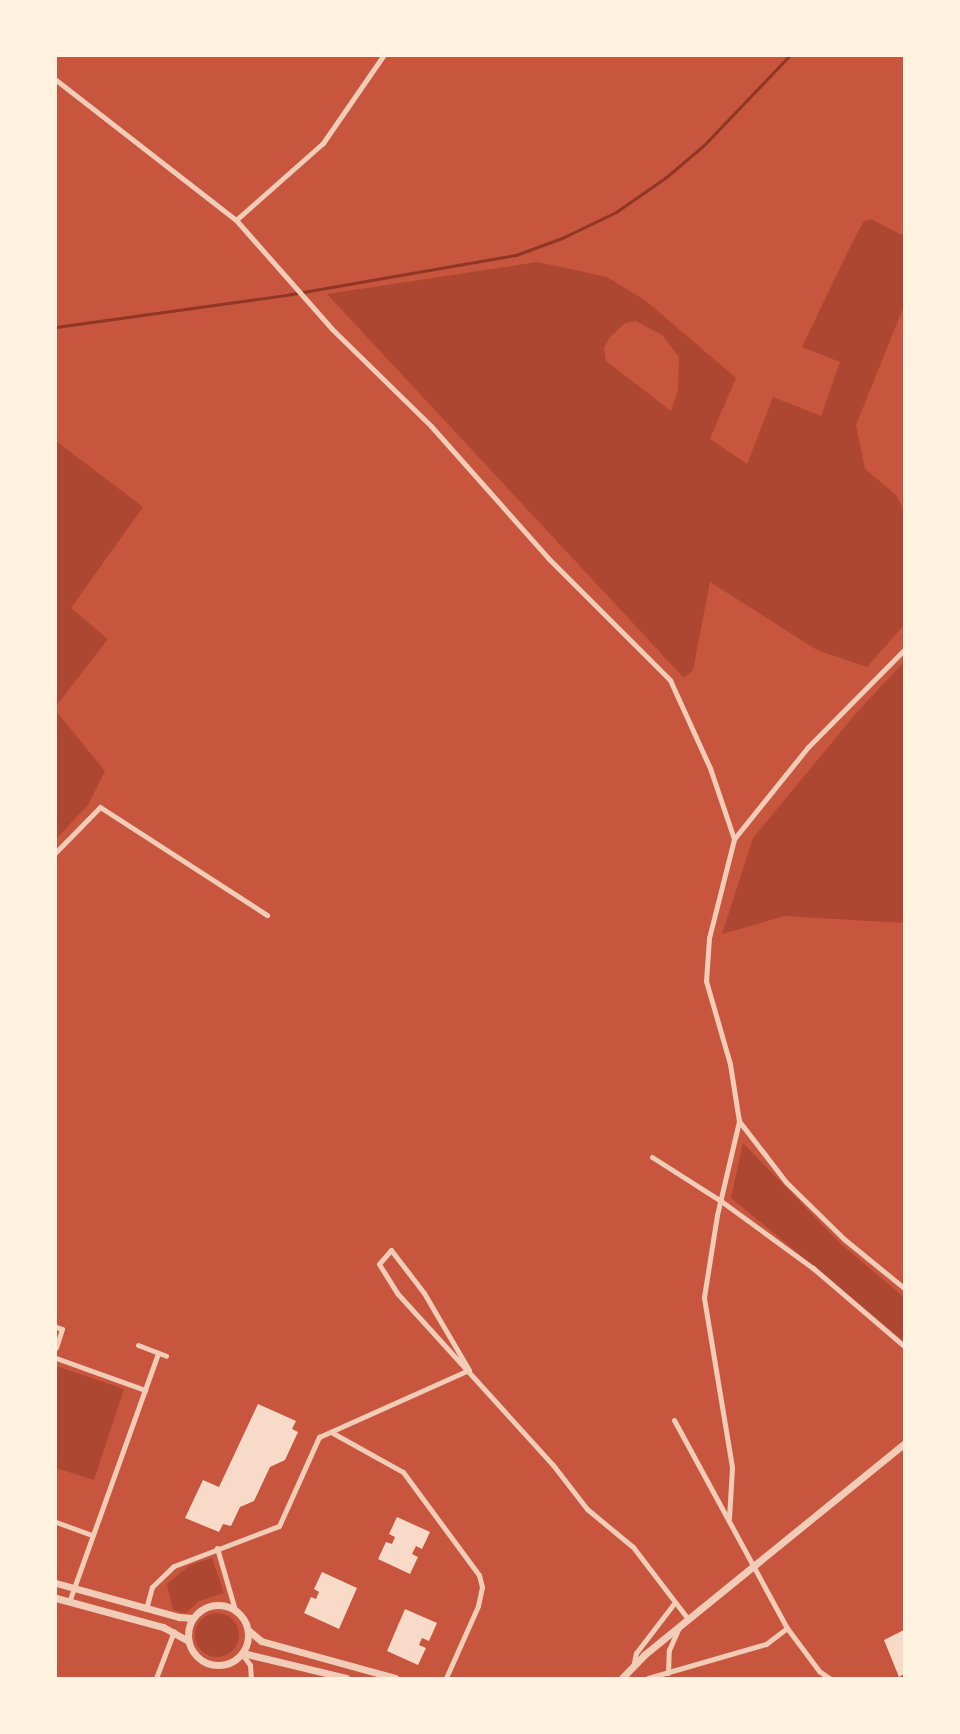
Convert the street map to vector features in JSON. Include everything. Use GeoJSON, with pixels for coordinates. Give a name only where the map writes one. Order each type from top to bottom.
{"type":"FeatureCollection","features":[{"type":"Feature","properties":{"kind":"street"},"geometry":{"type":"LineString","coordinates":[[236,220],[322,143],[383,56]]}},
{"type":"Feature","properties":{"kind":"street"},"geometry":{"type":"LineString","coordinates":[[56,80],[236,220],[310,303],[431,426],[548,558],[669,680],[710,768],[734,839]]}},
{"type":"Feature","properties":{"kind":"street"},"geometry":{"type":"LineString","coordinates":[[729,1518],[732,1467],[704,1298],[721,1201],[739,1121],[730,1064],[706,981],[709,938],[734,839],[808,747],[904,650]]}},
{"type":"Feature","properties":{"kind":"street"},"geometry":{"type":"LineString","coordinates":[[56,852],[100,807],[267,915]]}},
{"type":"Feature","properties":{"kind":"street"},"geometry":{"type":"LineString","coordinates":[[739,1121],[786,1182],[844,1239],[904,1288]]}},
{"type":"Feature","properties":{"kind":"street"},"geometry":{"type":"LineString","coordinates":[[652,1157],[721,1201],[813,1268],[904,1346]]}},
{"type":"Feature","properties":{"kind":"street"},"geometry":{"type":"LineString","coordinates":[[469,1370],[424,1293],[391,1250],[379,1264],[397,1293],[469,1370],[587,1509],[633,1547],[675,1602],[685,1622]]}},
{"type":"Feature","properties":{"kind":"street"},"geometry":{"type":"LineString","coordinates":[[56,1328],[62,1329],[56,1348]]}},
{"type":"Feature","properties":{"kind":"street"},"geometry":{"type":"LineString","coordinates":[[138,1345],[166,1356]]}},
{"type":"Feature","properties":{"kind":"street"},"geometry":{"type":"LineString","coordinates":[[69,1602],[158,1353]]}},
{"type":"Feature","properties":{"kind":"street"},"geometry":{"type":"LineString","coordinates":[[56,1358],[145,1390]]}},
{"type":"Feature","properties":{"kind":"street"},"geometry":{"type":"LineString","coordinates":[[146,1609],[152,1587],[162,1574],[186,1559],[279,1526],[319,1437],[469,1370]]}},
{"type":"Feature","properties":{"kind":"street"},"geometry":{"type":"LineString","coordinates":[[674,1420],[729,1518],[751,1568],[787,1628],[819,1671],[829,1678]]}},
{"type":"Feature","properties":{"kind":"street"},"geometry":{"type":"LineString","coordinates":[[331,1432],[403,1472],[479,1575],[482,1587],[478,1606],[446,1678]]}},
{"type":"Feature","properties":{"kind":"street"},"geometry":{"type":"LineString","coordinates":[[622,1678],[685,1622],[904,1444]]}},
{"type":"Feature","properties":{"kind":"street"},"geometry":{"type":"LineString","coordinates":[[56,1522],[92,1535]]}},
{"type":"Feature","properties":{"kind":"street"},"geometry":{"type":"LineString","coordinates":[[217,1548],[235,1610],[248,1629],[261,1641],[395,1678]]}},
{"type":"Feature","properties":{"kind":"street"},"geometry":{"type":"LineString","coordinates":[[56,1583],[146,1609],[193,1618],[217,1605],[235,1610]]}},
{"type":"Feature","properties":{"kind":"street"},"geometry":{"type":"LineString","coordinates":[[56,1598],[174,1631],[188,1641],[198,1659],[207,1664],[227,1665],[242,1653],[248,1629]]}},
{"type":"Feature","properties":{"kind":"street"},"geometry":{"type":"LineString","coordinates":[[633,1666],[636,1653],[675,1602]]}},
{"type":"Feature","properties":{"kind":"street"},"geometry":{"type":"LineString","coordinates":[[188,1641],[193,1618]]}},
{"type":"Feature","properties":{"kind":"street"},"geometry":{"type":"LineString","coordinates":[[668,1672],[669,1650],[685,1622]]}},
{"type":"Feature","properties":{"kind":"street"},"geometry":{"type":"LineString","coordinates":[[648,1678],[766,1644],[787,1628]]}},
{"type":"Feature","properties":{"kind":"street"},"geometry":{"type":"LineString","coordinates":[[156,1678],[174,1631]]}},
{"type":"Feature","properties":{"kind":"street"},"geometry":{"type":"LineString","coordinates":[[242,1653],[250,1665],[253,1678]]}},
{"type":"Feature","properties":{"kind":"street"},"geometry":{"type":"LineString","coordinates":[[242,1653],[346,1678]]}},
{"type":"Feature","properties":{"kind":"shaded area"},"geometry":{"type":"Polygon","coordinates":[[[871,219],[904,236],[904,306],[856,425],[865,469],[895,494],[904,510],[904,625],[867,667],[817,650],[710,582],[693,670],[684,678],[327,294],[538,262],[607,277],[646,301],[736,378],[710,439],[747,464],[773,397],[821,416],[840,362],[802,347],[864,221],[871,219]],[[636,321],[625,323],[610,337],[604,348],[606,361],[671,411],[678,390],[679,357],[662,335],[636,321]]]}},
{"type":"Feature","properties":{"kind":"shaded area"},"geometry":{"type":"Polygon","coordinates":[[[56,441],[143,507],[71,608],[108,639],[56,706],[56,441]]]}},
{"type":"Feature","properties":{"kind":"shaded area"},"geometry":{"type":"Polygon","coordinates":[[[904,662],[904,923],[785,916],[722,934],[753,838],[858,711],[904,662]]]}},
{"type":"Feature","properties":{"kind":"shaded area"},"geometry":{"type":"Polygon","coordinates":[[[56,711],[105,771],[88,805],[56,839],[56,711]]]}},
{"type":"Feature","properties":{"kind":"shaded area"},"geometry":{"type":"Polygon","coordinates":[[[743,1143],[841,1244],[904,1297],[904,1341],[731,1198],[743,1143]]]}},
{"type":"Feature","properties":{"kind":"shaded area"},"geometry":{"type":"Polygon","coordinates":[[[56,1366],[124,1389],[94,1480],[56,1468],[56,1366]]]}},
{"type":"Feature","properties":{"kind":"shaded area"},"geometry":{"type":"Polygon","coordinates":[[[212,1558],[224,1593],[199,1601],[186,1613],[173,1610],[167,1584],[190,1565],[212,1558]]]}},
{"type":"Feature","properties":{"kind":"shaded area"},"geometry":{"type":"Polygon","coordinates":[[[217,1613],[233,1619],[239,1635],[233,1651],[217,1657],[201,1651],[195,1635],[201,1619],[217,1613]]]}},
{"type":"Feature","properties":{"kind":"building"},"geometry":{"type":"Polygon","coordinates":[[[258,1404],[296,1421],[292,1429],[298,1432],[285,1460],[270,1467],[254,1501],[240,1507],[231,1526],[223,1524],[219,1532],[185,1518],[203,1480],[219,1487],[258,1404]]]}},
{"type":"Feature","properties":{"kind":"building"},"geometry":{"type":"Polygon","coordinates":[[[397,1517],[430,1532],[422,1549],[416,1546],[412,1554],[418,1557],[410,1574],[378,1559],[386,1542],[392,1544],[395,1537],[389,1534],[397,1517]]]}},
{"type":"Feature","properties":{"kind":"building"},"geometry":{"type":"Polygon","coordinates":[[[322,1572],[357,1588],[339,1629],[304,1613],[311,1597],[316,1599],[319,1592],[314,1589],[322,1572]]]}},
{"type":"Feature","properties":{"kind":"building"},"geometry":{"type":"Polygon","coordinates":[[[405,1609],[437,1623],[429,1641],[422,1638],[419,1645],[426,1648],[418,1665],[387,1651],[405,1609]]]}},
{"type":"Feature","properties":{"kind":"building"},"geometry":{"type":"Polygon","coordinates":[[[904,1630],[904,1674],[899,1677],[884,1640],[904,1630]]]}},
{"type":"Feature","properties":{"kind":"waterway"},"geometry":{"type":"LineString","coordinates":[[56,327],[286,295],[516,255],[562,238],[616,212],[665,178],[704,145],[789,56]]}}]}
